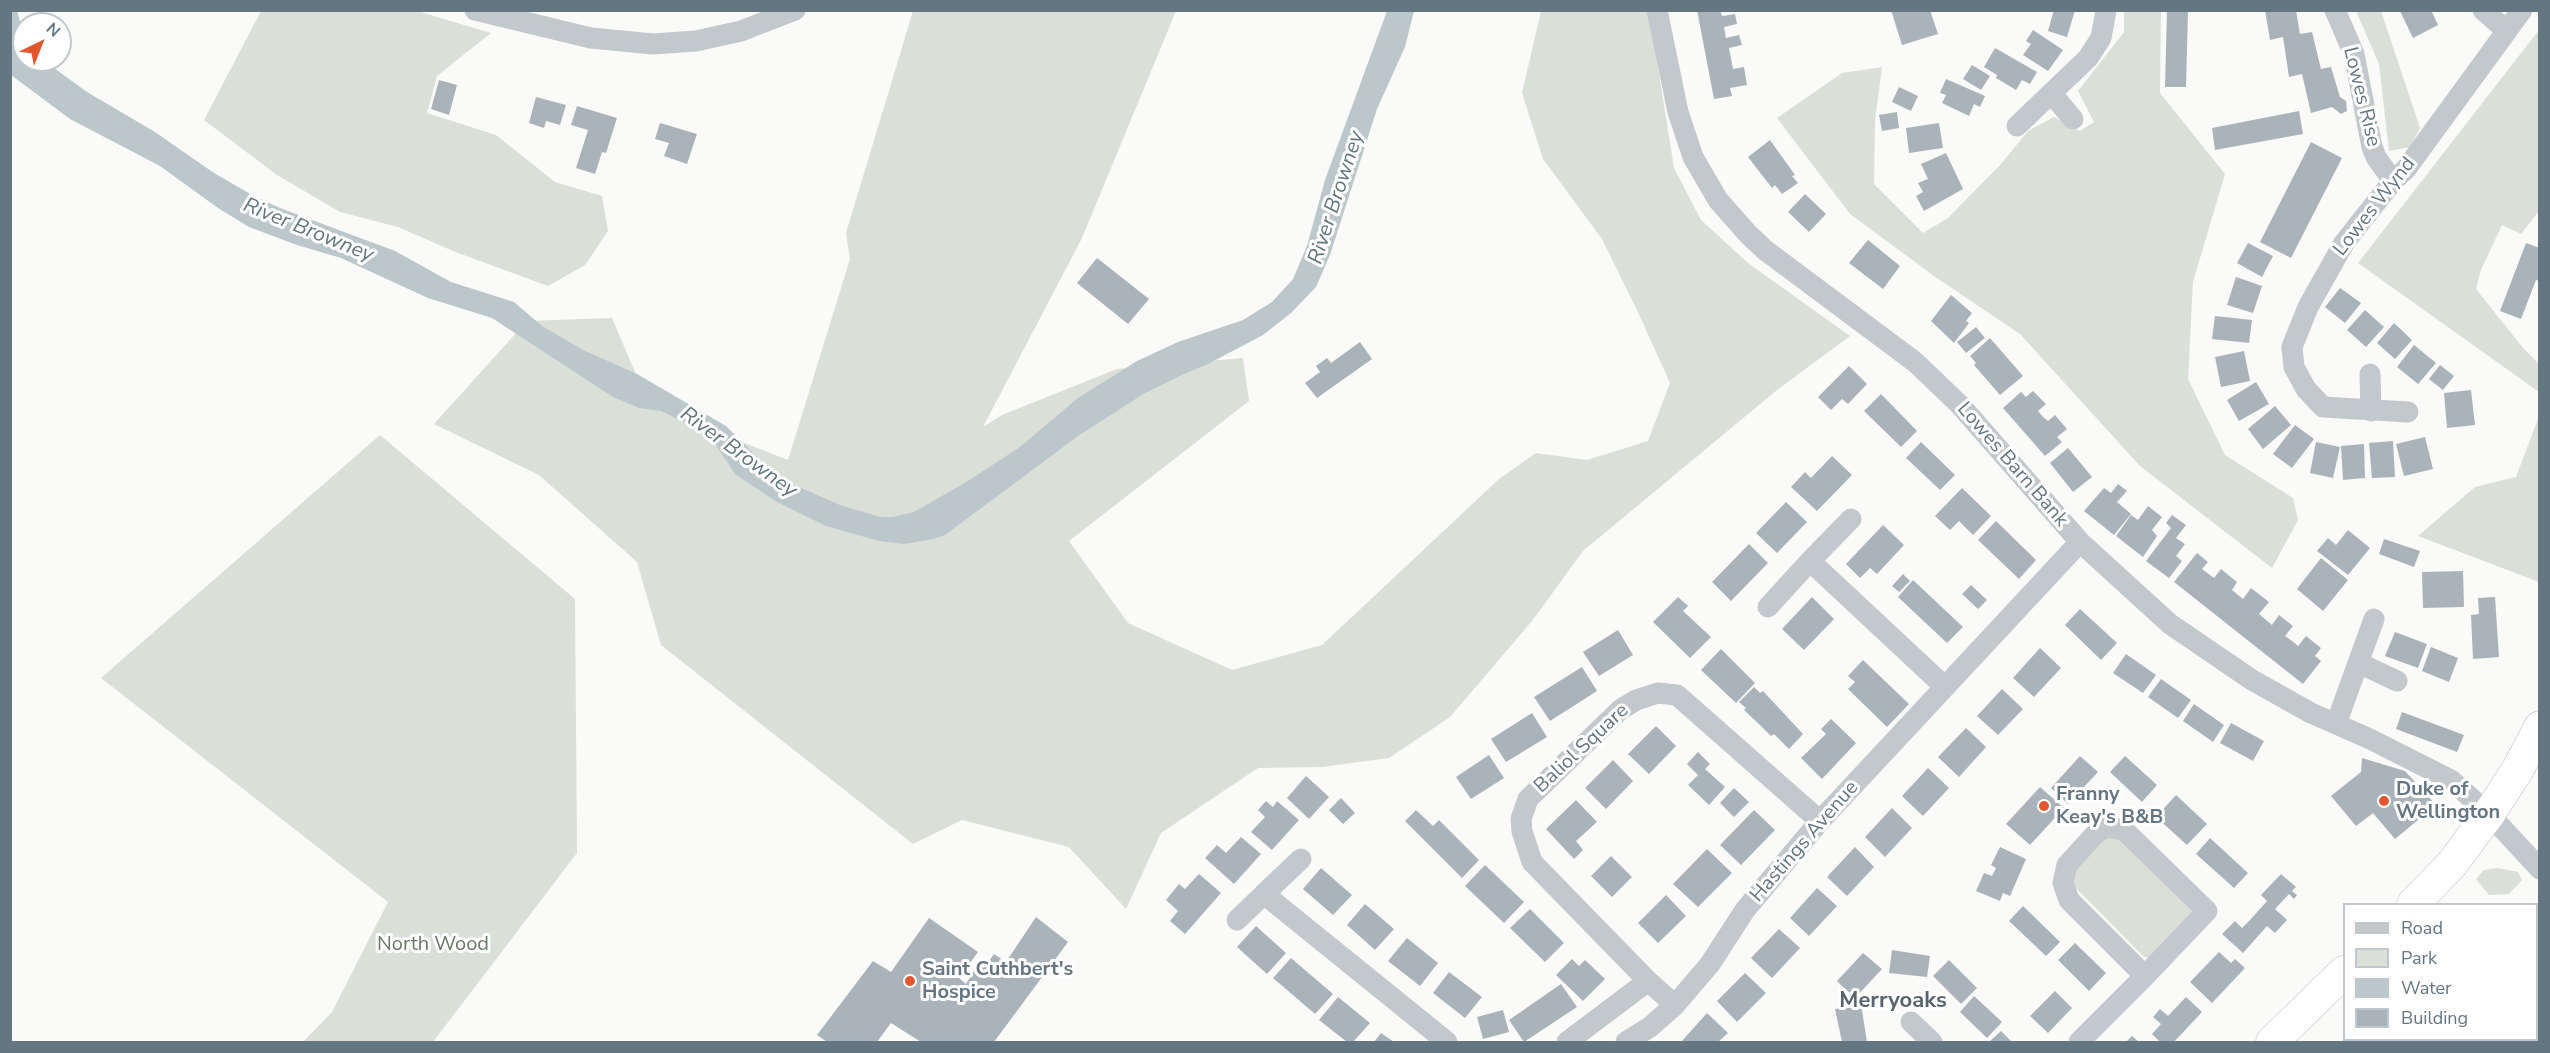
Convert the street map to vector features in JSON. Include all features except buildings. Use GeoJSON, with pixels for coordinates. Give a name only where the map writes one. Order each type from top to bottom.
{"type":"FeatureCollection","features":[{"type":"Feature","properties":{"kind":"highway"},"geometry":{"type":"LineString","coordinates":[[2414,903],[2452,864],[2489,814],[2518,769],[2540,727]]}},
{"type":"Feature","properties":{"kind":"highway"},"geometry":{"type":"LineString","coordinates":[[2272,1042],[2343,973]]}},
{"type":"Feature","properties":{"kind":"street"},"geometry":{"type":"LineString","coordinates":[[475,10],[591,38],[653,44],[696,41],[741,31],[795,10]]}},
{"type":"Feature","properties":{"kind":"street","name":"Lowes Barn Bank"},"geometry":{"type":"LineString","coordinates":[[1657,10],[1678,112],[1693,157],[1718,200],[1765,250],[1915,362],[1960,405],[2080,542],[2170,624],[2252,680],[2311,714],[2439,772],[2489,814],[2540,869]]}},
{"type":"Feature","properties":{"kind":"street"},"geometry":{"type":"LineString","coordinates":[[2017,126],[2088,58],[2101,38],[2106,10]]}},
{"type":"Feature","properties":{"kind":"street","name":"Lowes Rise"},"geometry":{"type":"LineString","coordinates":[[2335,10],[2354,54],[2372,147],[2376,158],[2393,181]]}},
{"type":"Feature","properties":{"kind":"street"},"geometry":{"type":"LineString","coordinates":[[2483,10],[2507,31]]}},
{"type":"Feature","properties":{"kind":"street","name":"Lowes Wynd"},"geometry":{"type":"LineString","coordinates":[[2408,412],[2323,407],[2306,389],[2294,367],[2292,347],[2307,307],[2344,243],[2393,181],[2406,169],[2522,10]]}},
{"type":"Feature","properties":{"kind":"street"},"geometry":{"type":"LineString","coordinates":[[2052,94],[2073,119]]}},
{"type":"Feature","properties":{"kind":"street"},"geometry":{"type":"LineString","coordinates":[[2370,374],[2371,411]]}},
{"type":"Feature","properties":{"kind":"street"},"geometry":{"type":"LineString","coordinates":[[1768,607],[1851,519]]}},
{"type":"Feature","properties":{"kind":"street","name":"Hastings Avenue"},"geometry":{"type":"LineString","coordinates":[[1626,1042],[1650,1027],[1675,1005],[1710,964],[1745,910],[1820,821],[2080,542]]}},
{"type":"Feature","properties":{"kind":"street"},"geometry":{"type":"LineString","coordinates":[[1810,561],[1945,687]]}},
{"type":"Feature","properties":{"kind":"street"},"geometry":{"type":"LineString","coordinates":[[2336,724],[2374,619]]}},
{"type":"Feature","properties":{"kind":"street"},"geometry":{"type":"LineString","coordinates":[[2358,663],[2397,681]]}},
{"type":"Feature","properties":{"kind":"street","name":"Baliol Square"},"geometry":{"type":"LineString","coordinates":[[1648,981],[1532,862],[1522,838],[1521,819],[1528,799],[1620,710],[1636,700],[1658,693],[1677,695],[1820,821]]}},
{"type":"Feature","properties":{"kind":"street"},"geometry":{"type":"LineString","coordinates":[[2079,1042],[2145,976],[2207,911],[2125,831],[2110,827],[2098,831],[2067,865],[2063,883],[2069,900],[2145,976]]}},
{"type":"Feature","properties":{"kind":"street"},"geometry":{"type":"LineString","coordinates":[[1237,920],[1301,859]]}},
{"type":"Feature","properties":{"kind":"street"},"geometry":{"type":"LineString","coordinates":[[1264,894],[1447,1042]]}},
{"type":"Feature","properties":{"kind":"street"},"geometry":{"type":"LineString","coordinates":[[1567,1042],[1648,981],[1675,1005]]}},
{"type":"Feature","properties":{"kind":"street"},"geometry":{"type":"LineString","coordinates":[[1911,1022],[1932,1042]]}},
{"type":"Feature","properties":{"kind":"green space"},"geometry":{"type":"Polygon","coordinates":[[[261,11],[417,11],[491,33],[437,76],[427,113],[496,135],[555,182],[602,196],[608,231],[585,265],[548,286],[453,251],[398,227],[340,212],[277,175],[204,120],[261,11]]]}},
{"type":"Feature","properties":{"kind":"green space"},"geometry":{"type":"Polygon","coordinates":[[[913,11],[1176,11],[1082,238],[983,427],[1002,415],[1117,369],[1243,358],[1249,401],[1069,541],[1128,623],[1232,670],[1322,645],[1499,479],[1536,453],[1587,460],[1648,441],[1670,383],[1602,239],[1543,159],[1522,93],[1541,11],[1649,11],[1674,168],[1701,220],[1748,263],[1850,336],[1777,390],[1583,551],[1532,621],[1450,717],[1389,758],[1322,767],[1258,768],[1161,833],[1126,909],[1069,847],[962,820],[913,844],[661,645],[637,562],[539,475],[434,424],[527,321],[612,318],[644,393],[719,433],[788,460],[850,259],[846,233],[913,11]]]}},
{"type":"Feature","properties":{"kind":"green space"},"geometry":{"type":"Polygon","coordinates":[[[2124,11],[2161,11],[2160,93],[2225,174],[2193,282],[2188,379],[2225,455],[2293,498],[2298,520],[2272,568],[2140,466],[2020,334],[1934,276],[1850,214],[1777,118],[1842,73],[1882,67],[1875,120],[1874,184],[1923,233],[1948,218],[2001,164],[2028,131],[2054,117],[2080,131],[2094,122],[2078,91],[2124,32],[2124,11]]]}},
{"type":"Feature","properties":{"kind":"green space"},"geometry":{"type":"Polygon","coordinates":[[[2356,11],[2381,11],[2420,128],[2410,147],[2389,151],[2379,64],[2356,11]]]}},
{"type":"Feature","properties":{"kind":"green space"},"geometry":{"type":"Polygon","coordinates":[[[2539,30],[2539,211],[2521,234],[2502,225],[2481,270],[2476,289],[2523,348],[2539,364],[2539,392],[2358,263],[2539,30]]]}},
{"type":"Feature","properties":{"kind":"green space"},"geometry":{"type":"Polygon","coordinates":[[[2539,416],[2539,582],[2418,536],[2475,487],[2516,477],[2539,416]]]}},
{"type":"Feature","properties":{"kind":"green space","name":"North Wood"},"geometry":{"type":"Polygon","coordinates":[[[380,435],[575,599],[577,853],[433,1042],[303,1042],[332,1012],[388,902],[101,678],[380,435]]]}},
{"type":"Feature","properties":{"kind":"green space"},"geometry":{"type":"Polygon","coordinates":[[[2117,837],[2194,909],[2151,958],[2144,957],[2072,884],[2073,868],[2100,840],[2117,837]]]}},
{"type":"Feature","properties":{"kind":"green space"},"geometry":{"type":"Polygon","coordinates":[[[2497,868],[2518,872],[2522,880],[2509,894],[2489,895],[2476,879],[2484,870],[2497,868]]]}},
{"type":"Feature","properties":{"kind":"water","name":"River Browney"},"geometry":{"type":"Polygon","coordinates":[[[11,10],[17,12],[12,12],[12,72],[60,72],[87,92],[155,132],[214,173],[252,195],[280,208],[395,251],[451,282],[514,302],[542,326],[583,350],[637,374],[726,426],[768,468],[790,483],[840,505],[880,517],[893,517],[914,512],[968,481],[1020,447],[1078,398],[1137,361],[1178,342],[1243,320],[1272,302],[1293,279],[1307,246],[1325,180],[1387,11],[1414,11],[1405,47],[1377,109],[1330,255],[1316,287],[1291,313],[1263,335],[1145,393],[1078,436],[945,535],[904,544],[879,541],[826,526],[777,502],[735,474],[714,442],[690,425],[661,411],[639,408],[613,397],[492,318],[428,298],[341,258],[249,227],[218,208],[160,166],[70,119],[11,75],[11,10]]]}},
{"type":"Feature","properties":{"kind":"place","name":"Duke of Wellington"},"geometry":{"type":"Point","coordinates":[2384,801]}},
{"type":"Feature","properties":{"kind":"place","name":"Franny Keay's B&B"},"geometry":{"type":"Point","coordinates":[2044,806]}},
{"type":"Feature","properties":{"kind":"place","name":"Saint Cuthbert's Hospice"},"geometry":{"type":"Point","coordinates":[910,981]}},
{"type":"Feature","properties":{"kind":"district","name":"Merryoaks"},"geometry":{"type":"Point","coordinates":[1893,1002]}}]}
